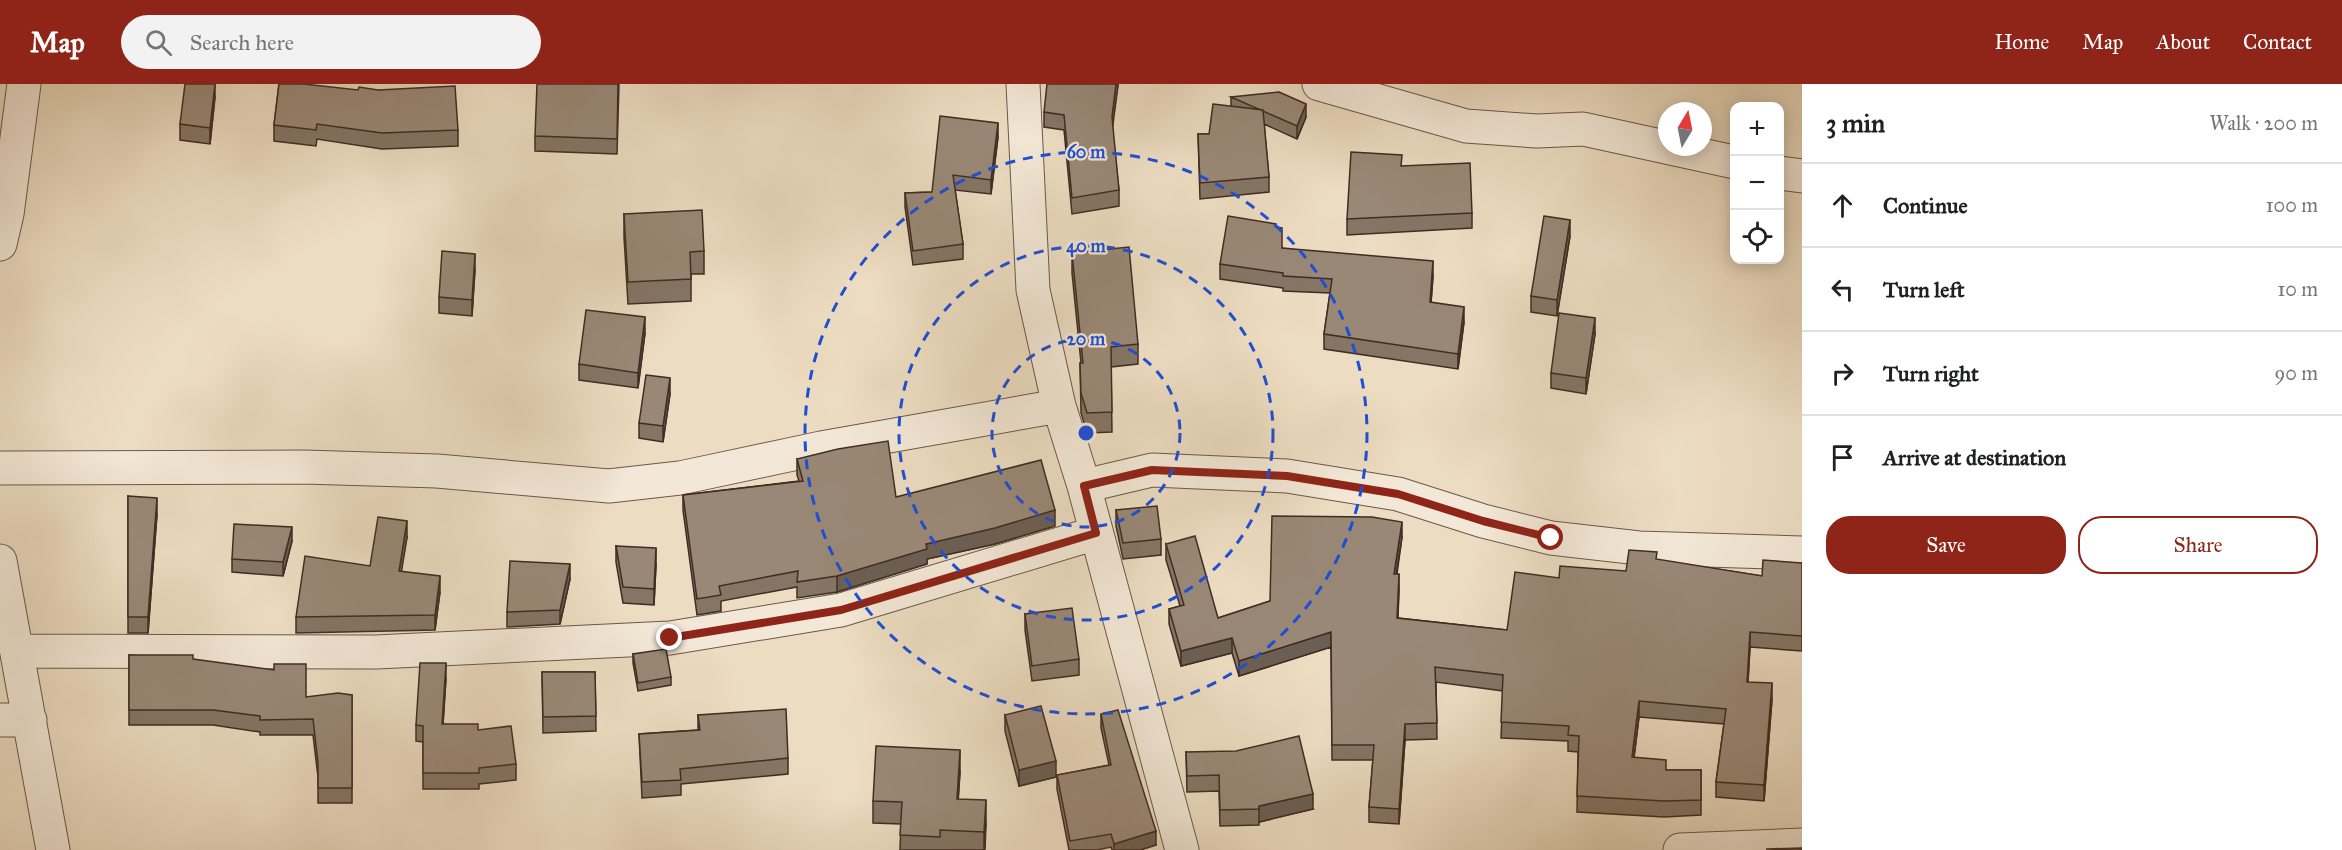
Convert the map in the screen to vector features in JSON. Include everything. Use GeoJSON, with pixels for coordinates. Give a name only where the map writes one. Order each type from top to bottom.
{"type":"FeatureCollection","features":[{"type":"Feature","properties":{"kind":"street"},"geometry":{"type":"LineString","coordinates":[[0,244],[7,214],[24,84]]}},
{"type":"Feature","properties":{"kind":"street"},"geometry":{"type":"LineString","coordinates":[[1023,84],[1033,290],[1059,406],[1084,486],[1182,850]]}},
{"type":"Feature","properties":{"kind":"street"},"geometry":{"type":"LineString","coordinates":[[1319,84],[1466,126],[1537,131],[1583,129],[1730,161]]}},
{"type":"Feature","properties":{"kind":"street"},"geometry":{"type":"LineString","coordinates":[[1784,173],[1802,176]]}},
{"type":"Feature","properties":{"kind":"street"},"geometry":{"type":"LineString","coordinates":[[0,468],[304,467],[437,471],[609,486],[680,478],[822,448],[1059,406]]}},
{"type":"Feature","properties":{"kind":"street"},"geometry":{"type":"LineString","coordinates":[[1084,486],[1152,470],[1287,476],[1398,494],[1483,521],[1551,538],[1639,548],[1802,553]]}},
{"type":"Feature","properties":{"kind":"street"},"geometry":{"type":"LineString","coordinates":[[17,651],[376,652],[670,638],[841,610],[1096,533]]}},
{"type":"Feature","properties":{"kind":"street"},"geometry":{"type":"LineString","coordinates":[[0,561],[17,651],[15,720],[53,850]]}},
{"type":"Feature","properties":{"kind":"street"},"geometry":{"type":"LineString","coordinates":[[1680,850],[1802,845]]}},
{"type":"Feature","properties":{"kind":"building"},"geometry":{"type":"Polygon","coordinates":[[[185,84],[215,84],[210,128],[180,124],[185,84]]]}},
{"type":"Feature","properties":{"kind":"building"},"geometry":{"type":"Polygon","coordinates":[[[279,84],[304,84],[358,90],[359,87],[378,90],[455,86],[458,130],[382,133],[317,124],[316,130],[274,125],[279,84]]]}},
{"type":"Feature","properties":{"kind":"building"},"geometry":{"type":"Polygon","coordinates":[[[537,84],[618,84],[617,139],[535,136],[537,84]]]}},
{"type":"Feature","properties":{"kind":"building"},"geometry":{"type":"Polygon","coordinates":[[[1047,84],[1116,84],[1112,117],[1119,190],[1072,198],[1064,115],[1044,112],[1047,84]]]}},
{"type":"Feature","properties":{"kind":"building"},"geometry":{"type":"Polygon","coordinates":[[[1279,92],[1306,104],[1297,126],[1231,97],[1279,92]]]}},
{"type":"Feature","properties":{"kind":"building"},"geometry":{"type":"Polygon","coordinates":[[[1213,104],[1263,110],[1269,177],[1200,183],[1198,134],[1209,134],[1213,104]]]}},
{"type":"Feature","properties":{"kind":"building"},"geometry":{"type":"Polygon","coordinates":[[[940,116],[998,123],[991,180],[953,175],[963,244],[913,251],[905,193],[932,192],[940,116]]]}},
{"type":"Feature","properties":{"kind":"building"},"geometry":{"type":"Polygon","coordinates":[[[1351,152],[1402,155],[1401,166],[1470,163],[1472,213],[1347,219],[1351,152]]]}},
{"type":"Feature","properties":{"kind":"building"},"geometry":{"type":"Polygon","coordinates":[[[702,210],[704,251],[690,252],[691,279],[628,282],[624,214],[702,210]]]}},
{"type":"Feature","properties":{"kind":"building"},"geometry":{"type":"Polygon","coordinates":[[[1228,216],[1276,224],[1276,227],[1282,228],[1282,248],[1433,261],[1430,302],[1464,307],[1458,354],[1324,334],[1332,279],[1283,276],[1283,273],[1220,264],[1228,216]]]}},
{"type":"Feature","properties":{"kind":"building"},"geometry":{"type":"Polygon","coordinates":[[[1544,216],[1570,220],[1557,300],[1531,296],[1544,216]]]}},
{"type":"Feature","properties":{"kind":"building"},"geometry":{"type":"Polygon","coordinates":[[[1129,247],[1138,344],[1111,347],[1112,412],[1087,413],[1081,393],[1080,363],[1083,363],[1072,253],[1129,247]]]}},
{"type":"Feature","properties":{"kind":"building"},"geometry":{"type":"Polygon","coordinates":[[[442,251],[475,254],[472,300],[439,297],[442,251]]]}},
{"type":"Feature","properties":{"kind":"building"},"geometry":{"type":"Polygon","coordinates":[[[586,310],[645,317],[638,373],[579,364],[586,310]]]}},
{"type":"Feature","properties":{"kind":"building"},"geometry":{"type":"Polygon","coordinates":[[[1559,313],[1595,318],[1586,378],[1551,373],[1559,313]]]}},
{"type":"Feature","properties":{"kind":"building"},"geometry":{"type":"Polygon","coordinates":[[[646,375],[670,378],[663,426],[639,423],[646,375]]]}},
{"type":"Feature","properties":{"kind":"building"},"geometry":{"type":"Polygon","coordinates":[[[888,441],[896,497],[1041,460],[1055,510],[995,528],[926,544],[927,549],[837,576],[797,582],[798,571],[719,586],[721,595],[697,599],[683,495],[803,481],[797,459],[838,449],[888,441]]]}},
{"type":"Feature","properties":{"kind":"building"},"geometry":{"type":"Polygon","coordinates":[[[128,496],[157,498],[148,617],[128,617],[128,496]]]}},
{"type":"Feature","properties":{"kind":"building"},"geometry":{"type":"Polygon","coordinates":[[[1157,506],[1161,539],[1123,543],[1116,510],[1157,506]]]}},
{"type":"Feature","properties":{"kind":"building"},"geometry":{"type":"Polygon","coordinates":[[[1272,516],[1372,517],[1402,522],[1394,574],[1399,574],[1397,618],[1507,630],[1515,572],[1559,578],[1560,566],[1626,571],[1629,550],[1657,552],[1656,559],[1762,576],[1763,560],[1802,563],[1802,636],[1750,632],[1747,682],[1772,683],[1764,785],[1716,782],[1726,709],[1639,701],[1632,757],[1666,760],[1666,770],[1701,770],[1701,800],[1664,801],[1577,796],[1579,736],[1568,735],[1569,726],[1501,722],[1503,675],[1435,667],[1437,723],[1405,724],[1399,809],[1369,807],[1374,745],[1332,745],[1331,632],[1239,661],[1232,638],[1181,651],[1169,609],[1184,605],[1166,544],[1195,536],[1218,618],[1270,601],[1272,516]]]}},
{"type":"Feature","properties":{"kind":"building"},"geometry":{"type":"Polygon","coordinates":[[[378,517],[407,521],[399,571],[440,576],[435,615],[296,617],[305,556],[370,566],[378,517]]]}},
{"type":"Feature","properties":{"kind":"building"},"geometry":{"type":"Polygon","coordinates":[[[234,524],[292,527],[283,562],[232,559],[234,524]]]}},
{"type":"Feature","properties":{"kind":"building"},"geometry":{"type":"Polygon","coordinates":[[[616,546],[656,548],[654,589],[623,587],[616,546]]]}},
{"type":"Feature","properties":{"kind":"building"},"geometry":{"type":"Polygon","coordinates":[[[510,561],[570,564],[560,610],[507,612],[510,561]]]}},
{"type":"Feature","properties":{"kind":"building"},"geometry":{"type":"Polygon","coordinates":[[[1072,608],[1079,659],[1032,666],[1025,614],[1072,608]]]}},
{"type":"Feature","properties":{"kind":"building"},"geometry":{"type":"Polygon","coordinates":[[[666,649],[671,677],[638,683],[633,654],[666,649]]]}},
{"type":"Feature","properties":{"kind":"building"},"geometry":{"type":"Polygon","coordinates":[[[129,655],[193,655],[193,659],[274,670],[274,664],[306,664],[306,697],[338,693],[352,695],[352,788],[318,788],[318,763],[313,719],[260,720],[260,716],[213,710],[129,710],[129,655]]]}},
{"type":"Feature","properties":{"kind":"building"},"geometry":{"type":"Polygon","coordinates":[[[420,663],[446,663],[442,724],[478,724],[478,730],[511,726],[516,764],[479,768],[479,773],[423,773],[423,726],[416,725],[420,663]]]}},
{"type":"Feature","properties":{"kind":"building"},"geometry":{"type":"Polygon","coordinates":[[[542,672],[595,672],[596,716],[543,717],[542,672]]]}},
{"type":"Feature","properties":{"kind":"building"},"geometry":{"type":"Polygon","coordinates":[[[1041,706],[1056,761],[1019,770],[1005,715],[1041,706]]]}},
{"type":"Feature","properties":{"kind":"building"},"geometry":{"type":"Polygon","coordinates":[[[786,709],[788,758],[680,769],[681,780],[642,782],[639,734],[700,730],[698,715],[786,709]]]}},
{"type":"Feature","properties":{"kind":"building"},"geometry":{"type":"Polygon","coordinates":[[[1118,710],[1156,831],[1114,844],[1111,834],[1070,841],[1057,775],[1111,765],[1101,714],[1118,710]]]}},
{"type":"Feature","properties":{"kind":"building"},"geometry":{"type":"Polygon","coordinates":[[[1299,736],[1313,794],[1259,806],[1259,809],[1220,810],[1219,775],[1187,776],[1186,752],[1236,751],[1299,736]]]}},
{"type":"Feature","properties":{"kind":"building"},"geometry":{"type":"Polygon","coordinates":[[[876,746],[960,750],[957,799],[986,800],[984,832],[940,830],[940,837],[900,835],[902,802],[873,801],[876,746]]]}},
{"type":"Feature","properties":{"kind":"building"},"geometry":{"type":"Polygon","coordinates":[[[1802,848],[1802,850],[1766,849],[1802,848]]]}},
{"type":"Feature","properties":{"kind":"route"},"geometry":{"type":"LineString","coordinates":[[670,638],[841,610],[1096,533],[1084,486],[1152,470],[1287,476],[1398,494],[1483,521],[1551,538]]}}]}
